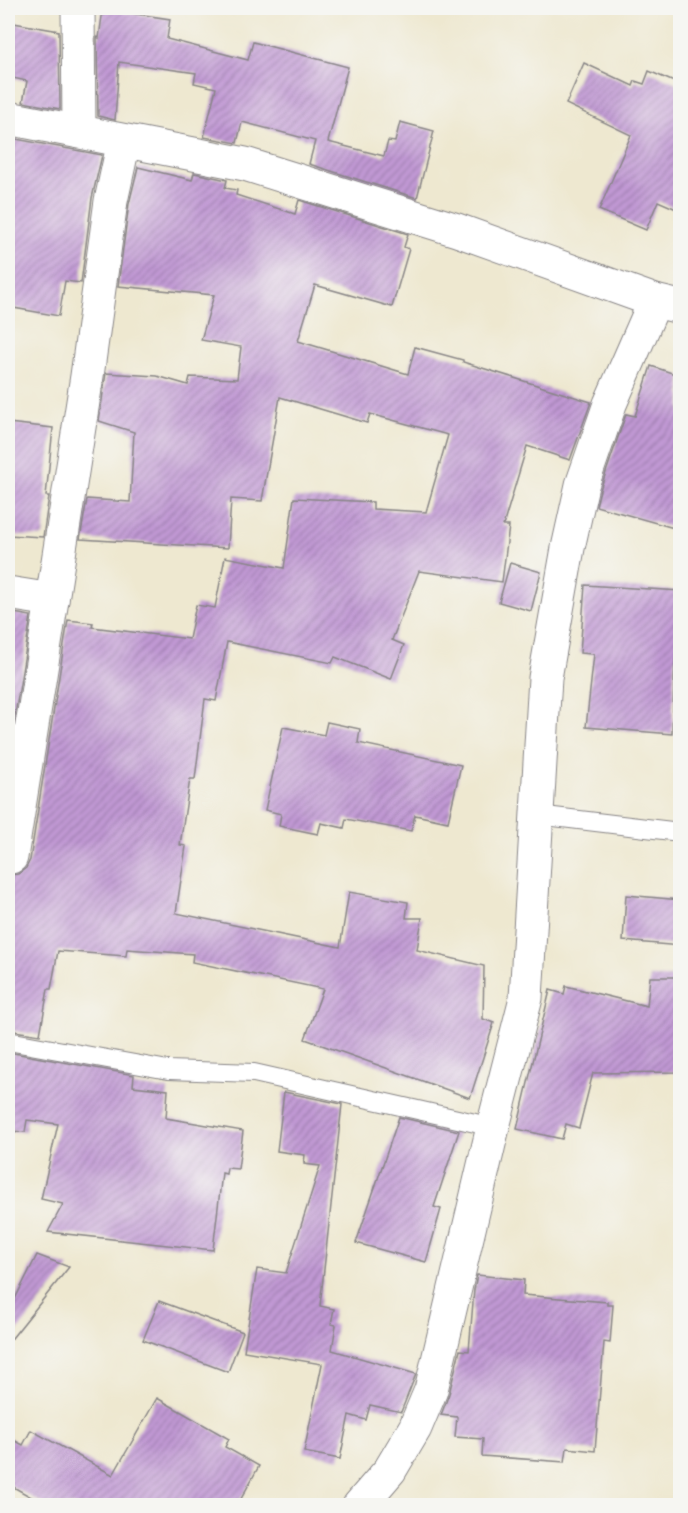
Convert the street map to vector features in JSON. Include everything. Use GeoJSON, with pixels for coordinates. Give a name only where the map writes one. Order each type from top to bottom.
{"type":"FeatureCollection","features":[{"type":"Feature","properties":{"kind":"street"},"geometry":{"type":"LineString","coordinates":[[78,8],[79,131]]}},
{"type":"Feature","properties":{"kind":"street"},"geometry":{"type":"LineString","coordinates":[[8,118],[245,164],[456,230],[668,304],[610,404],[582,484],[570,537],[545,678],[526,998],[431,1390],[415,1428],[390,1470],[359,1506]]}},
{"type":"Feature","properties":{"kind":"street"},"geometry":{"type":"LineString","coordinates":[[11,857],[87,376],[111,201],[124,141]]}},
{"type":"Feature","properties":{"kind":"street"},"geometry":{"type":"LineString","coordinates":[[8,593],[52,600]]}},
{"type":"Feature","properties":{"kind":"lane"},"geometry":{"type":"LineString","coordinates":[[537,815],[681,832]]}},
{"type":"Feature","properties":{"kind":"lane"},"geometry":{"type":"LineString","coordinates":[[8,1041],[168,1070],[254,1073],[493,1127]]}},
{"type":"Feature","properties":{"kind":"building"},"geometry":{"type":"Polygon","coordinates":[[[103,9],[170,19],[167,39],[248,60],[253,42],[348,67],[328,142],[384,156],[388,141],[395,142],[400,122],[434,131],[417,198],[309,164],[315,141],[242,122],[237,143],[204,137],[216,88],[194,83],[196,73],[119,62],[115,120],[98,116],[97,37],[99,38],[103,9]]]}},
{"type":"Feature","properties":{"kind":"building"},"geometry":{"type":"Polygon","coordinates":[[[8,22],[59,31],[60,109],[23,102],[27,81],[8,77],[8,22]]]}},
{"type":"Feature","properties":{"kind":"building"},"geometry":{"type":"Polygon","coordinates":[[[584,63],[633,86],[635,81],[644,84],[649,71],[681,85],[681,211],[658,201],[646,230],[599,210],[631,135],[566,104],[584,63]]]}},
{"type":"Feature","properties":{"kind":"building"},"geometry":{"type":"Polygon","coordinates":[[[8,139],[102,155],[92,198],[81,283],[65,281],[59,316],[8,307],[8,139]]]}},
{"type":"Feature","properties":{"kind":"building"},"geometry":{"type":"Polygon","coordinates":[[[138,167],[192,180],[194,173],[227,180],[225,188],[237,190],[236,195],[295,214],[299,200],[408,234],[404,247],[409,249],[392,307],[315,285],[298,341],[408,374],[415,347],[463,360],[463,362],[591,402],[570,460],[527,446],[503,526],[509,526],[502,582],[419,571],[392,640],[404,645],[391,679],[335,657],[332,663],[227,642],[216,701],[205,699],[195,779],[190,779],[180,845],[186,846],[176,913],[340,947],[349,892],[408,902],[406,918],[422,918],[417,950],[484,966],[483,1019],[494,1023],[470,1098],[305,1039],[323,989],[192,962],[193,954],[127,949],[126,956],[58,951],[51,989],[48,989],[40,1035],[8,1030],[8,875],[18,874],[26,868],[30,860],[68,620],[93,623],[92,627],[189,639],[196,605],[215,608],[225,557],[284,568],[294,498],[373,502],[373,509],[426,512],[448,435],[370,414],[367,423],[280,397],[262,501],[231,499],[228,548],[80,539],[87,499],[130,502],[134,432],[99,421],[106,373],[157,376],[188,385],[190,377],[237,379],[241,347],[201,340],[214,295],[118,286],[129,204],[138,167]]]}},
{"type":"Feature","properties":{"kind":"building"},"geometry":{"type":"Polygon","coordinates":[[[651,366],[681,376],[681,530],[596,506],[626,414],[635,416],[651,366]]]}},
{"type":"Feature","properties":{"kind":"building"},"geometry":{"type":"Polygon","coordinates":[[[8,423],[53,428],[46,496],[49,496],[43,537],[8,535],[8,423]]]}},
{"type":"Feature","properties":{"kind":"building"},"geometry":{"type":"Polygon","coordinates":[[[510,563],[541,572],[531,611],[499,602],[510,563]]]}},
{"type":"Feature","properties":{"kind":"building"},"geometry":{"type":"Polygon","coordinates":[[[585,585],[681,591],[681,659],[675,659],[672,734],[586,727],[594,654],[580,653],[585,585]]]}},
{"type":"Feature","properties":{"kind":"building"},"geometry":{"type":"Polygon","coordinates":[[[8,612],[31,616],[11,739],[8,738],[8,612]]]}},
{"type":"Feature","properties":{"kind":"building"},"geometry":{"type":"Polygon","coordinates":[[[327,722],[360,729],[358,743],[461,765],[448,822],[415,815],[411,831],[346,819],[344,828],[321,823],[318,834],[279,826],[281,814],[265,810],[283,727],[324,735],[327,722]]]}},
{"type":"Feature","properties":{"kind":"building"},"geometry":{"type":"Polygon","coordinates":[[[626,895],[681,900],[681,946],[623,941],[626,895]]]}},
{"type":"Feature","properties":{"kind":"building"},"geometry":{"type":"Polygon","coordinates":[[[650,977],[681,977],[681,1072],[593,1073],[579,1128],[566,1124],[562,1139],[517,1129],[550,990],[564,994],[566,986],[647,1006],[650,977]]]}},
{"type":"Feature","properties":{"kind":"building"},"geometry":{"type":"Polygon","coordinates":[[[8,1052],[134,1075],[133,1086],[168,1090],[166,1118],[243,1131],[238,1169],[227,1168],[226,1174],[222,1173],[213,1250],[48,1232],[63,1204],[41,1199],[58,1124],[27,1120],[25,1132],[8,1131],[8,1052]]]}},
{"type":"Feature","properties":{"kind":"building"},"geometry":{"type":"Polygon","coordinates":[[[284,1092],[342,1104],[320,1306],[334,1309],[331,1324],[336,1325],[332,1350],[416,1374],[401,1412],[370,1405],[366,1420],[349,1415],[340,1459],[304,1452],[322,1364],[244,1351],[257,1269],[286,1273],[320,1166],[304,1164],[305,1155],[277,1151],[284,1092]]]}},
{"type":"Feature","properties":{"kind":"building"},"geometry":{"type":"Polygon","coordinates":[[[399,1117],[459,1131],[434,1207],[441,1209],[426,1262],[356,1243],[399,1117]]]}},
{"type":"Feature","properties":{"kind":"building"},"geometry":{"type":"Polygon","coordinates":[[[37,1255],[69,1267],[8,1343],[8,1313],[37,1255]]]}},
{"type":"Feature","properties":{"kind":"building"},"geometry":{"type":"Polygon","coordinates":[[[477,1275],[524,1280],[523,1295],[607,1302],[607,1305],[613,1305],[610,1343],[604,1342],[595,1451],[567,1448],[565,1462],[482,1456],[483,1439],[455,1437],[457,1417],[441,1415],[460,1350],[469,1351],[477,1275]]]}},
{"type":"Feature","properties":{"kind":"building"},"geometry":{"type":"Polygon","coordinates":[[[159,1301],[243,1332],[228,1372],[143,1340],[159,1301]]]}},
{"type":"Feature","properties":{"kind":"building"},"geometry":{"type":"Polygon","coordinates":[[[157,1398],[229,1439],[225,1447],[259,1466],[237,1506],[47,1506],[8,1484],[8,1437],[23,1445],[31,1430],[113,1475],[157,1398]]]}}]}
